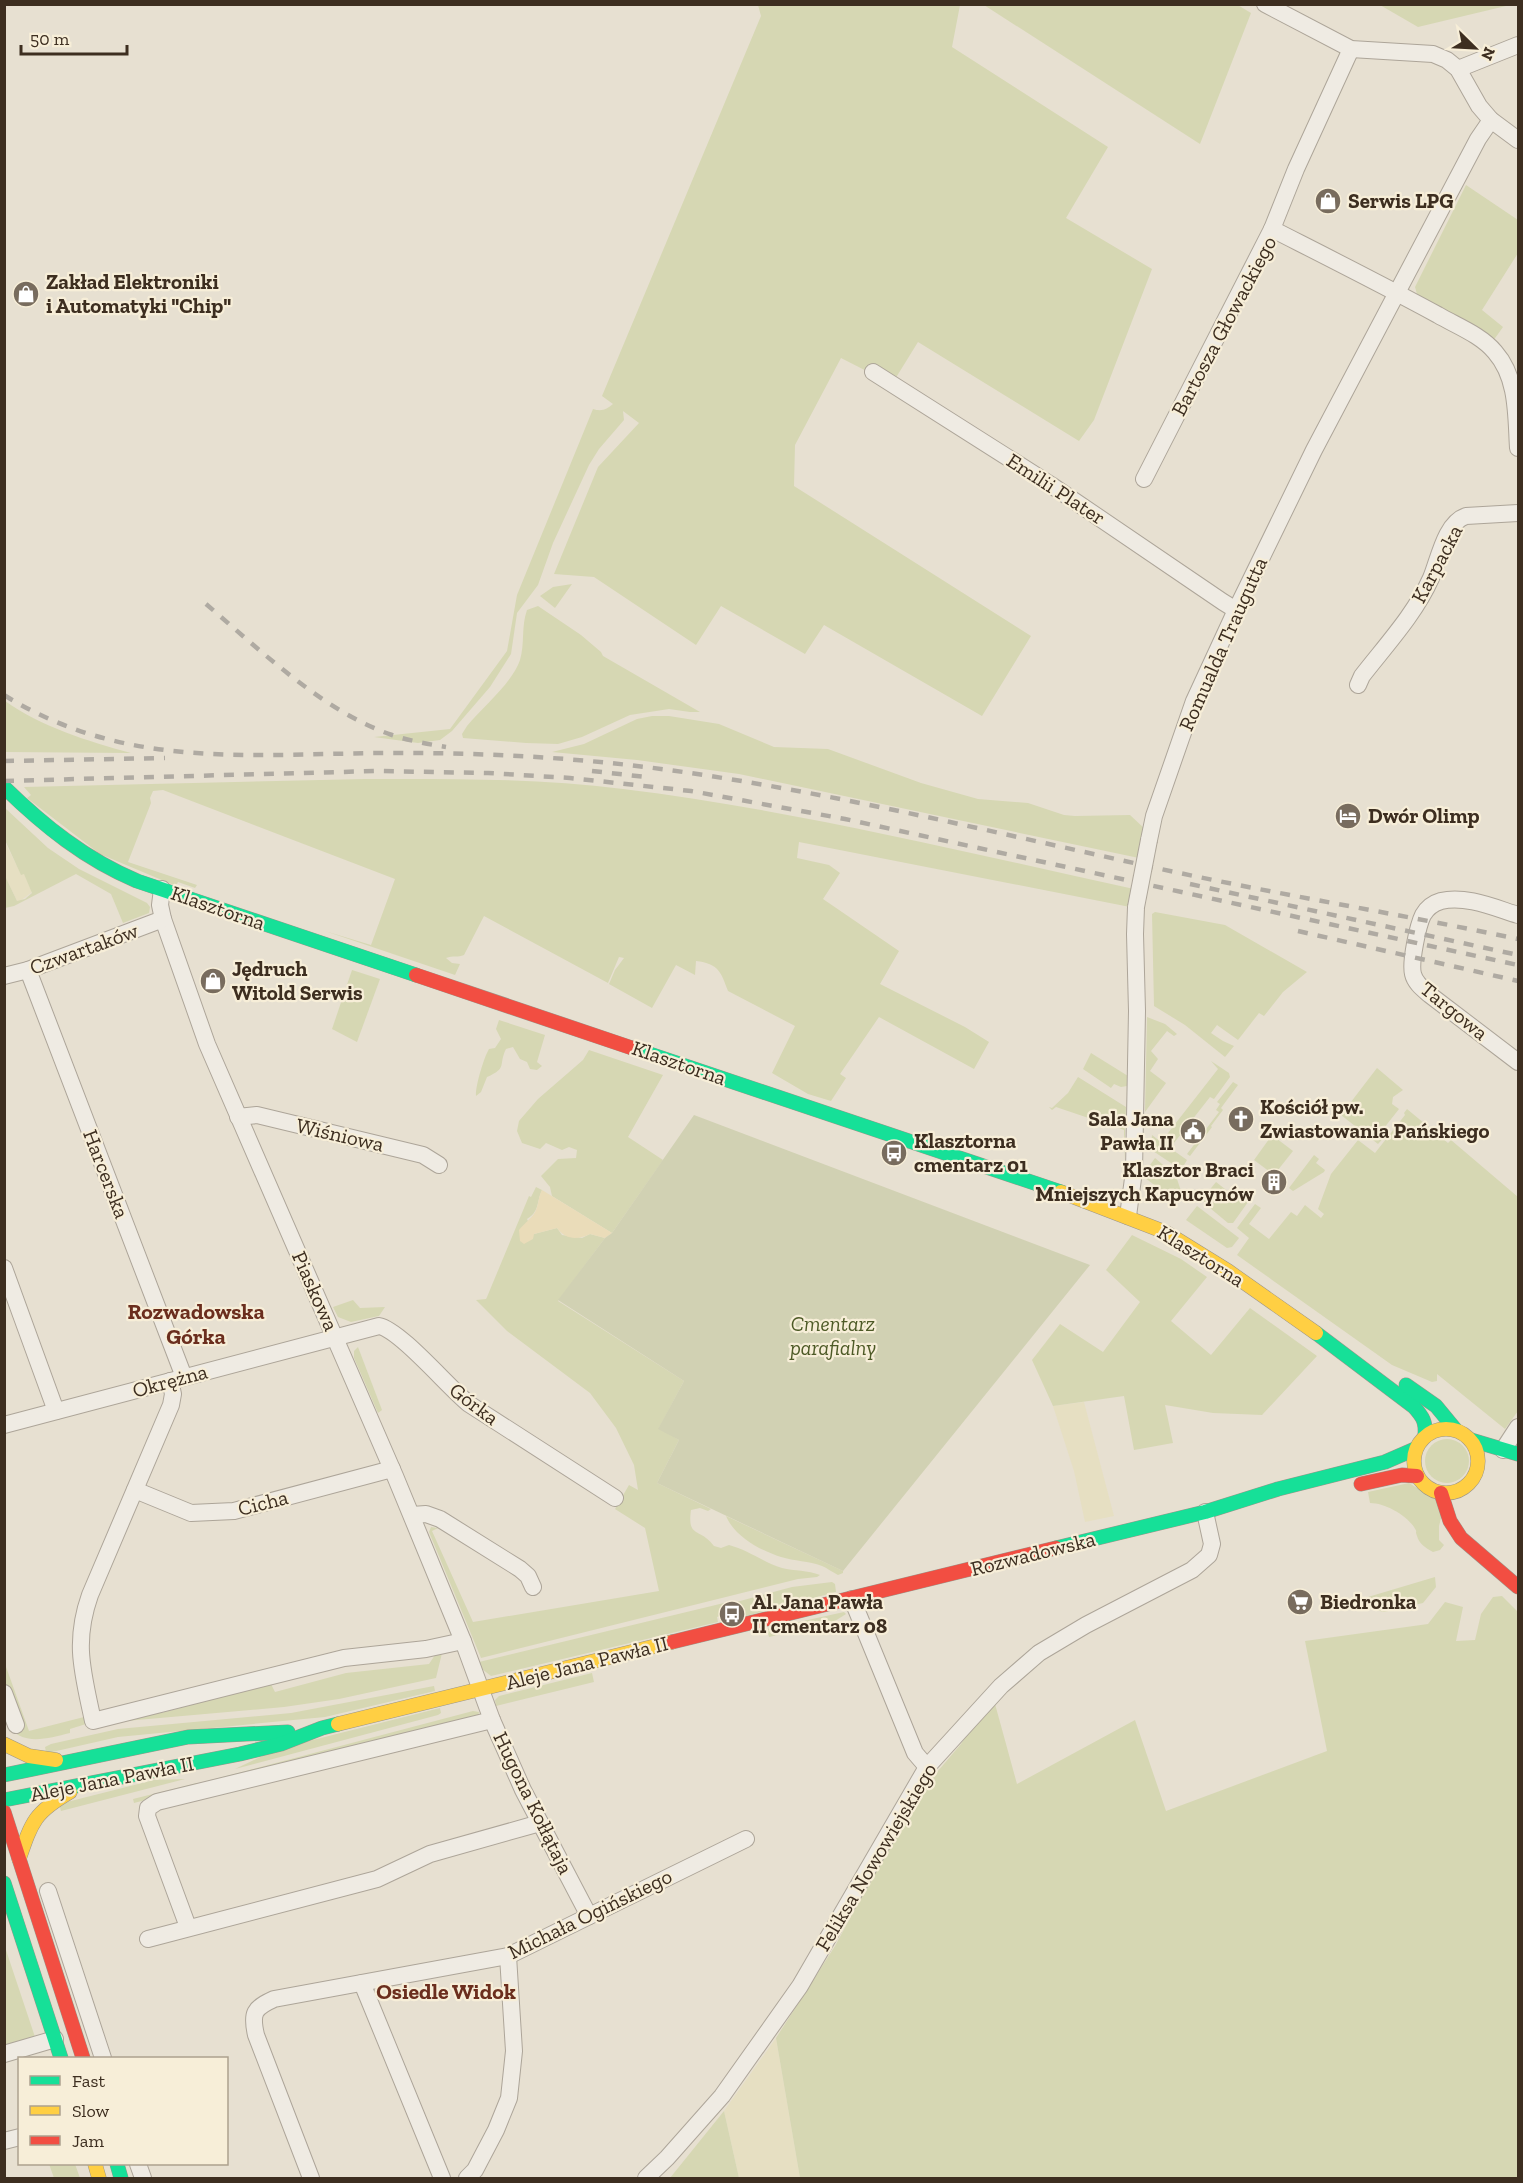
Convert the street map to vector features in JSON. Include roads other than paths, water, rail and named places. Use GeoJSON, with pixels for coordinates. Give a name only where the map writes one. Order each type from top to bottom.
{"type":"FeatureCollection","features":[{"type":"Feature","properties":{"kind":"street"},"geometry":{"type":"LineString","coordinates":[[1265,4],[1351,49],[1433,54],[1447,60],[1458,69],[1479,106],[1491,120],[1518,140]]}},
{"type":"Feature","properties":{"kind":"street"},"geometry":{"type":"LineString","coordinates":[[1458,69],[1518,45]]}},
{"type":"Feature","properties":{"kind":"street"},"geometry":{"type":"LineString","coordinates":[[1272,229],[1301,158],[1351,49]]}},
{"type":"Feature","properties":{"kind":"street","name":"Romualda Traugutta"},"geometry":{"type":"LineString","coordinates":[[1128,1216],[1134,1172],[1136,907],[1158,802],[1194,701],[1314,450],[1478,139],[1491,120]]}},
{"type":"Feature","properties":{"kind":"street","name":"Bartosza Głowackiego"},"geometry":{"type":"LineString","coordinates":[[1144,479],[1272,229],[1481,339],[1496,352],[1509,374],[1515,399],[1518,448]]}},
{"type":"Feature","properties":{"kind":"street","name":"Emilii Plater"},"geometry":{"type":"LineString","coordinates":[[873,372],[1051,484],[1236,610]]}},
{"type":"Feature","properties":{"kind":"street","name":"Karpacka"},"geometry":{"type":"LineString","coordinates":[[1358,685],[1362,676],[1418,603],[1454,523],[1466,516],[1518,513]]}},
{"type":"Feature","properties":{"kind":"street","name":"Klasztorna"},"geometry":{"type":"LineString","coordinates":[[4,787],[51,830],[81,852],[119,874],[1128,1216],[1165,1232],[1206,1256],[1348,1356],[1419,1412],[1426,1425],[1425,1435]]}},
{"type":"Feature","properties":{"kind":"street","name":"Piaskowa"},"geometry":{"type":"LineString","coordinates":[[162,889],[160,905],[163,919],[207,1044],[412,1515],[481,1689]]}},
{"type":"Feature","properties":{"kind":"street","name":"Targowa"},"geometry":{"type":"LineString","coordinates":[[1518,915],[1468,901],[1453,900],[1436,903],[1424,913],[1412,969],[1417,983],[1518,1062]]}},
{"type":"Feature","properties":{"kind":"street","name":"Czwartaków"},"geometry":{"type":"LineString","coordinates":[[4,976],[28,970],[163,919]]}},
{"type":"Feature","properties":{"kind":"street","name":"Harcerska"},"geometry":{"type":"LineString","coordinates":[[28,970],[177,1379],[171,1405],[90,1595],[82,1620],[81,1661],[93,1721],[344,1658],[426,1649],[463,1641]]}},
{"type":"Feature","properties":{"kind":"street","name":"Wiśniowa"},"geometry":{"type":"LineString","coordinates":[[238,1116],[257,1115],[423,1155],[439,1165]]}},
{"type":"Feature","properties":{"kind":"street"},"geometry":{"type":"LineString","coordinates":[[4,1268],[56,1411]]}},
{"type":"Feature","properties":{"kind":"street","name":"Górka"},"geometry":{"type":"LineString","coordinates":[[336,1338],[372,1327],[390,1329],[469,1404],[615,1498]]}},
{"type":"Feature","properties":{"kind":"street","name":"Okrężna"},"geometry":{"type":"LineString","coordinates":[[4,1425],[336,1338]]}},
{"type":"Feature","properties":{"kind":"street","name":"Klasztorna"},"geometry":{"type":"LineString","coordinates":[[1348,1356],[1423,1396],[1436,1406],[1455,1429]]}},
{"type":"Feature","properties":{"kind":"street"},"geometry":{"type":"LineString","coordinates":[[1477,1471],[1504,1458],[1518,1427]]}},
{"type":"Feature","properties":{"kind":"street"},"geometry":{"type":"LineString","coordinates":[[1471,1440],[1477,1450],[1478,1460],[1477,1471],[1470,1482],[1461,1490],[1451,1493],[1431,1490],[1423,1484],[1417,1476],[1413,1458],[1415,1449],[1425,1435],[1445,1428],[1455,1429],[1518,1466]]}},
{"type":"Feature","properties":{"kind":"street","name":"Rozwadowska"},"geometry":{"type":"LineString","coordinates":[[852,1599],[1210,1511],[1278,1489],[1385,1462],[1415,1449]]}},
{"type":"Feature","properties":{"kind":"street","name":"Cicha"},"geometry":{"type":"LineString","coordinates":[[135,1490],[191,1513],[234,1511],[392,1469]]}},
{"type":"Feature","properties":{"kind":"street"},"geometry":{"type":"LineString","coordinates":[[1348,1486],[1402,1475],[1417,1476]]}},
{"type":"Feature","properties":{"kind":"street"},"geometry":{"type":"LineString","coordinates":[[1461,1490],[1463,1539]]}},
{"type":"Feature","properties":{"kind":"street","name":"Rozwadowska"},"geometry":{"type":"LineString","coordinates":[[1210,1511],[1317,1493]]}},
{"type":"Feature","properties":{"kind":"street"},"geometry":{"type":"LineString","coordinates":[[1441,1493],[1449,1520],[1455,1531],[1480,1557],[1518,1587]]}},
{"type":"Feature","properties":{"kind":"street","name":"Feliksa Nowowiejskiego"},"geometry":{"type":"LineString","coordinates":[[646,2178],[667,2158],[722,2096],[800,1986],[927,1767],[1000,1686],[1039,1653],[1086,1625],[1192,1570],[1209,1555],[1212,1544],[1210,1511]]}},
{"type":"Feature","properties":{"kind":"street"},"geometry":{"type":"LineString","coordinates":[[412,1515],[426,1514],[440,1519],[520,1569],[528,1576],[533,1587]]}},
{"type":"Feature","properties":{"kind":"street"},"geometry":{"type":"LineString","coordinates":[[852,1599],[915,1753],[927,1767]]}},
{"type":"Feature","properties":{"kind":"street","name":"Aleje Jana Pawła II"},"geometry":{"type":"LineString","coordinates":[[4,1775],[188,1737],[280,1733],[322,1728],[852,1599]]}},
{"type":"Feature","properties":{"kind":"street","name":"Hugona Kołłątaja"},"geometry":{"type":"LineString","coordinates":[[481,1689],[523,1790],[589,1916]]}},
{"type":"Feature","properties":{"kind":"street"},"geometry":{"type":"LineString","coordinates":[[4,1694],[16,1725]]}},
{"type":"Feature","properties":{"kind":"street"},"geometry":{"type":"LineString","coordinates":[[188,1927],[147,1816],[148,1808],[157,1802],[492,1720]]}},
{"type":"Feature","properties":{"kind":"street","name":"Aleje Jana Pawła II"},"geometry":{"type":"LineString","coordinates":[[4,1800],[240,1754],[281,1744],[322,1728]]}},
{"type":"Feature","properties":{"kind":"street"},"geometry":{"type":"LineString","coordinates":[[4,1744],[17,1752],[51,1760],[87,1758]]}},
{"type":"Feature","properties":{"kind":"street"},"geometry":{"type":"LineString","coordinates":[[19,1859],[29,1826],[36,1814],[50,1803],[81,1786]]}},
{"type":"Feature","properties":{"kind":"street"},"geometry":{"type":"LineString","coordinates":[[4,1812],[83,2057]]}},
{"type":"Feature","properties":{"kind":"street"},"geometry":{"type":"LineString","coordinates":[[148,1939],[377,1879],[430,1854],[540,1823]]}},
{"type":"Feature","properties":{"kind":"street","name":"Michała Ogińskiego"},"geometry":{"type":"LineString","coordinates":[[311,2178],[256,2035],[252,2019],[255,2011],[261,2005],[274,1999],[508,1956],[746,1839]]}},
{"type":"Feature","properties":{"kind":"street"},"geometry":{"type":"LineString","coordinates":[[4,1883],[61,2057]]}},
{"type":"Feature","properties":{"kind":"street"},"geometry":{"type":"LineString","coordinates":[[48,1891],[103,2057]]}},
{"type":"Feature","properties":{"kind":"street"},"geometry":{"type":"LineString","coordinates":[[467,2178],[475,2170],[496,2130],[508,2098],[514,2051],[508,1956]]}},
{"type":"Feature","properties":{"kind":"street"},"geometry":{"type":"LineString","coordinates":[[362,1983],[442,2178]]}},
{"type":"Feature","properties":{"kind":"street"},"geometry":{"type":"LineString","coordinates":[[4,2054],[55,2039]]}},
{"type":"Feature","properties":{"kind":"railway"},"geometry":{"type":"LineString","coordinates":[[206,604],[271,660],[318,696],[342,711],[367,725],[392,735],[446,747]]}},
{"type":"Feature","properties":{"kind":"railway"},"geometry":{"type":"LineString","coordinates":[[4,695],[52,720],[100,737],[149,748],[249,755],[404,753],[512,756],[619,764],[749,782],[926,817],[1206,878],[1518,939]]}},
{"type":"Feature","properties":{"kind":"railway"},"geometry":{"type":"LineString","coordinates":[[4,761],[165,758]]}},
{"type":"Feature","properties":{"kind":"railway"},"geometry":{"type":"LineString","coordinates":[[4,781],[377,771],[488,773],[570,778],[691,791],[845,819],[1518,965]]}},
{"type":"Feature","properties":{"kind":"railway"},"geometry":{"type":"LineString","coordinates":[[592,771],[646,777]]}},
{"type":"Feature","properties":{"kind":"railway"},"geometry":{"type":"LineString","coordinates":[[1190,884],[1518,955]]}},
{"type":"Feature","properties":{"kind":"railway"},"geometry":{"type":"LineString","coordinates":[[1298,931],[1518,981]]}},
{"type":"Feature","properties":{"kind":"place","name":"Serwis LPG"},"geometry":{"type":"Point","coordinates":[1328,201]}},
{"type":"Feature","properties":{"kind":"place","name":"Zakład Elektroniki i Automatyki \"Chip\""},"geometry":{"type":"Point","coordinates":[26,294]}},
{"type":"Feature","properties":{"kind":"place","name":"Dwór Olimp"},"geometry":{"type":"Point","coordinates":[1348,816]}},
{"type":"Feature","properties":{"kind":"place","name":"Jędruch Witold Serwis"},"geometry":{"type":"Point","coordinates":[213,981]}},
{"type":"Feature","properties":{"kind":"place","name":"Kościół pw. Zwiastowania Pańskiego"},"geometry":{"type":"Point","coordinates":[1241,1119]}},
{"type":"Feature","properties":{"kind":"place","name":"Sala Jana Pawła II"},"geometry":{"type":"Point","coordinates":[1193,1131]}},
{"type":"Feature","properties":{"kind":"place","name":"Klasztorna cmentarz 01"},"geometry":{"type":"Point","coordinates":[894,1153]}},
{"type":"Feature","properties":{"kind":"place","name":"Klasztor Braci Mniejszych Kapucynów"},"geometry":{"type":"Point","coordinates":[1274,1182]}},
{"type":"Feature","properties":{"kind":"place","name":"Biedronka"},"geometry":{"type":"Point","coordinates":[1300,1602]}},
{"type":"Feature","properties":{"kind":"place","name":"Al. Jana Pawła II cmentarz 08"},"geometry":{"type":"Point","coordinates":[732,1614]}},
{"type":"Feature","properties":{"kind":"district","name":"Rozwadowska Górka"},"geometry":{"type":"Point","coordinates":[196,1324]}},
{"type":"Feature","properties":{"kind":"district","name":"Osiedle Widok"},"geometry":{"type":"Point","coordinates":[446,1991]}},
{"type":"Feature","properties":{"kind":"park label","name":"Cmentarz parafialny"},"geometry":{"type":"Point","coordinates":[833,1336]}}]}
